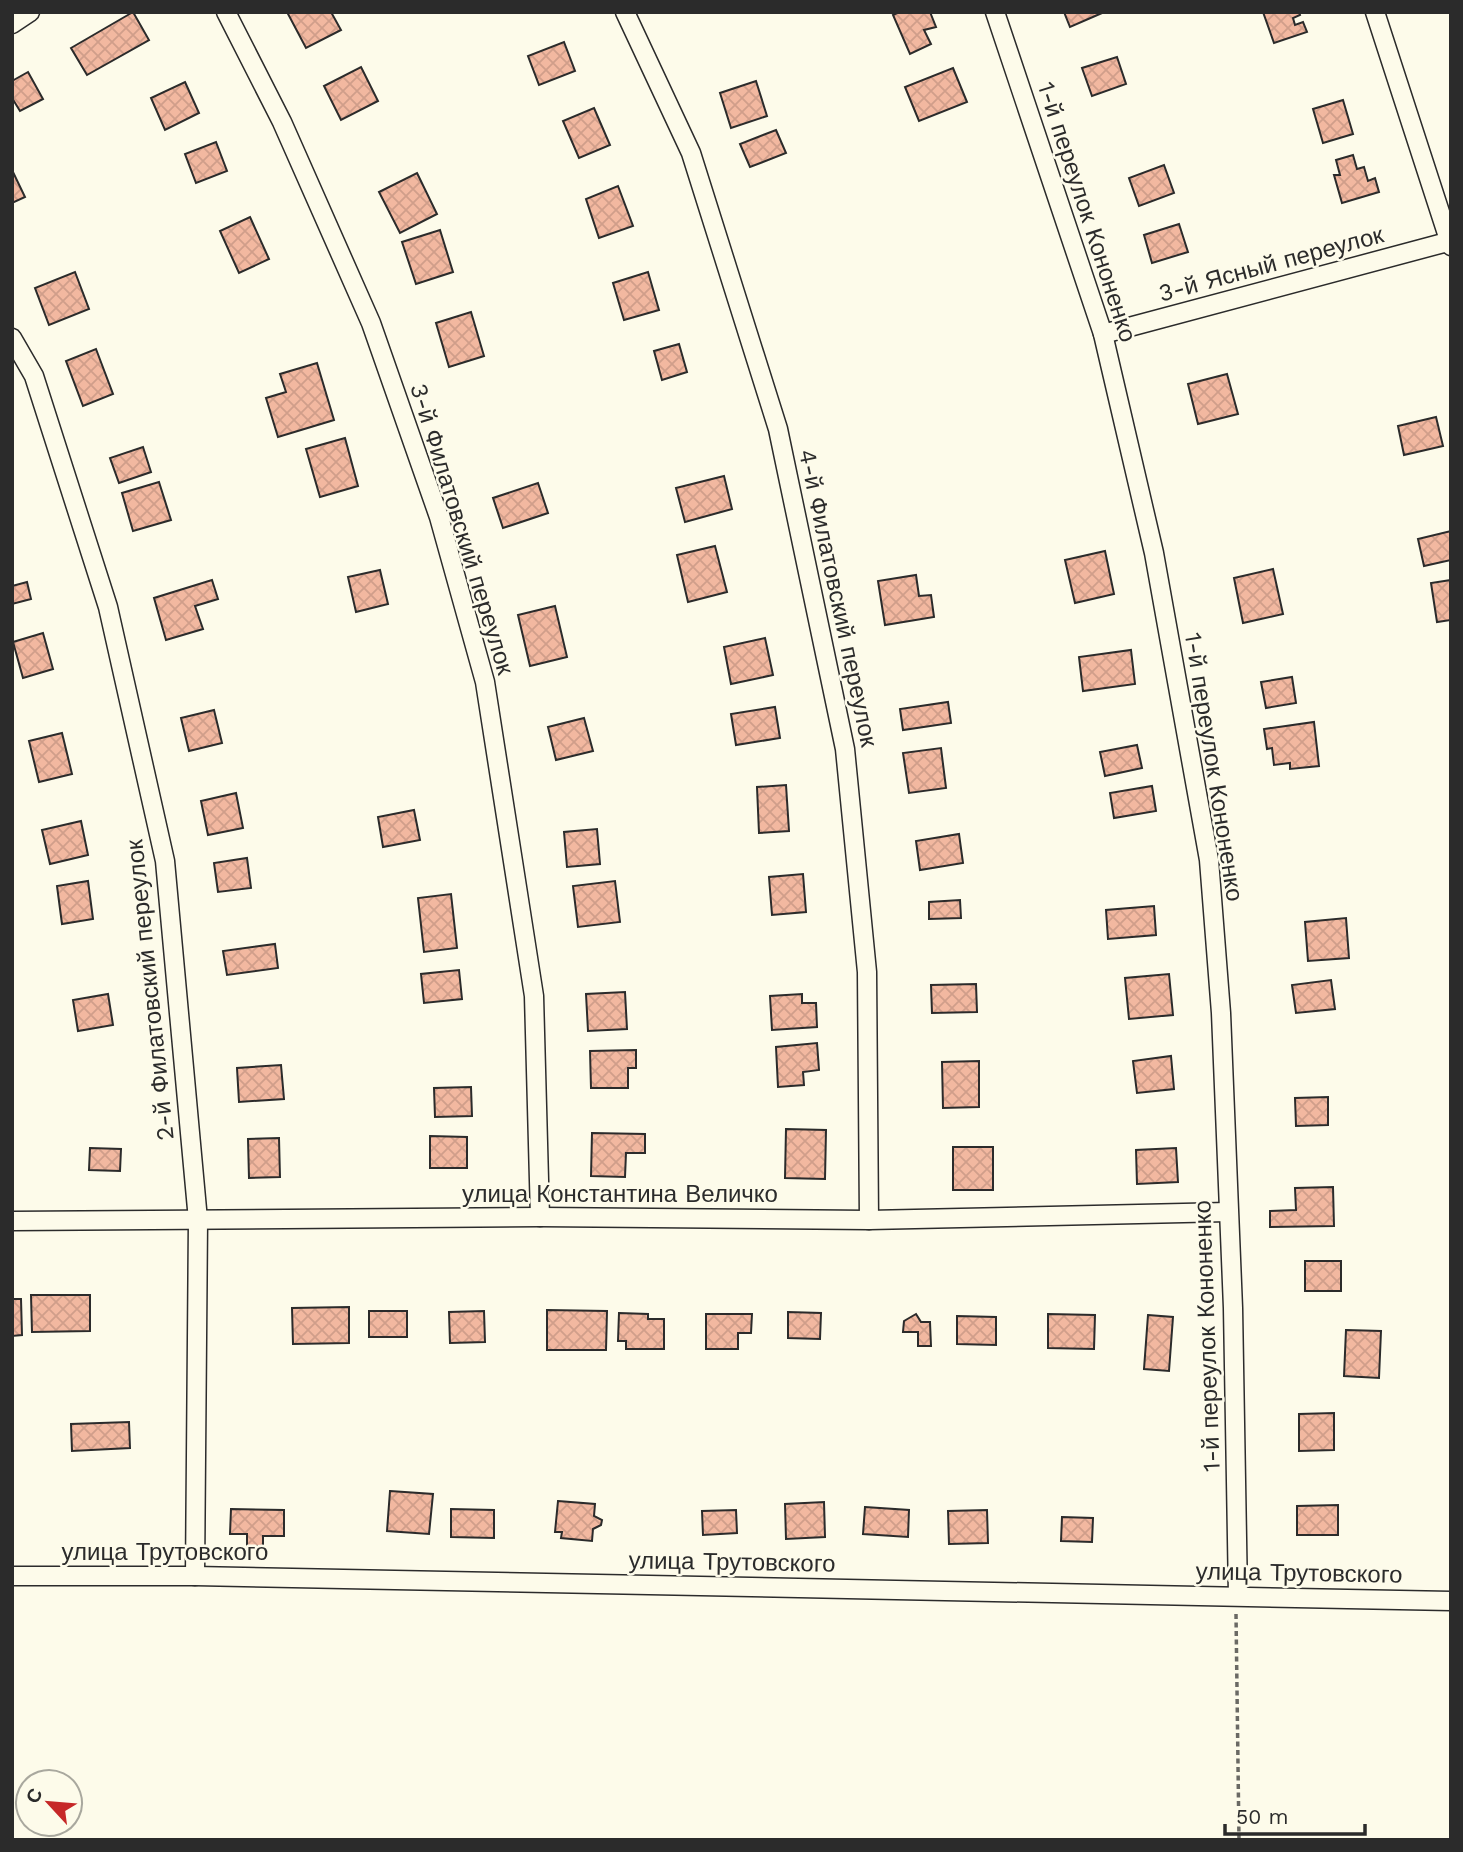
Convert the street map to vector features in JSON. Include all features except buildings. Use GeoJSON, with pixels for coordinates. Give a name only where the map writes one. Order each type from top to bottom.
{"type":"FeatureCollection","features":[{"type":"Feature","properties":{"kind":"street"},"geometry":{"type":"LineString","coordinates":[[12,24],[30,12]]}},
{"type":"Feature","properties":{"kind":"street","name":"3-й Филатовский переулок"},"geometry":{"type":"LineString","coordinates":[[226,12],[282,122],[372,323],[439,517],[485,682],[534,996],[540,1217]]}},
{"type":"Feature","properties":{"kind":"street","name":"4-й Филатовский переулок"},"geometry":{"type":"LineString","coordinates":[[625,12],[691,153],[778,429],[845,749],[867,972],[869,1220]]}},
{"type":"Feature","properties":{"kind":"street","name":"1-й переулок Кононенко"},"geometry":{"type":"LineString","coordinates":[[995,12],[1104,334],[1154,554],[1209,860],[1222,1013],[1238,1596]]}},
{"type":"Feature","properties":{"kind":"street"},"geometry":{"type":"LineString","coordinates":[[1375,12],[1450,243]]}},
{"type":"Feature","properties":{"kind":"street","name":"3-й Ясный переулок"},"geometry":{"type":"LineString","coordinates":[[1104,334],[1450,243]]}},
{"type":"Feature","properties":{"kind":"street","name":"2-й Филатовский переулок"},"geometry":{"type":"LineString","coordinates":[[12,338],[34,376],[108,607],[165,861],[198,1220],[195,1576]]}},
{"type":"Feature","properties":{"kind":"street","name":"улица Константина Величко"},"geometry":{"type":"LineString","coordinates":[[12,1222],[540,1217],[869,1220],[1228,1212]]}},
{"type":"Feature","properties":{"kind":"street","name":"улица Трутовского"},"geometry":{"type":"LineString","coordinates":[[12,1576],[195,1576],[1451,1601]]}},
{"type":"Feature","properties":{"kind":"path"},"geometry":{"type":"LineString","coordinates":[[1238,1596],[1239,1840]]}}]}
